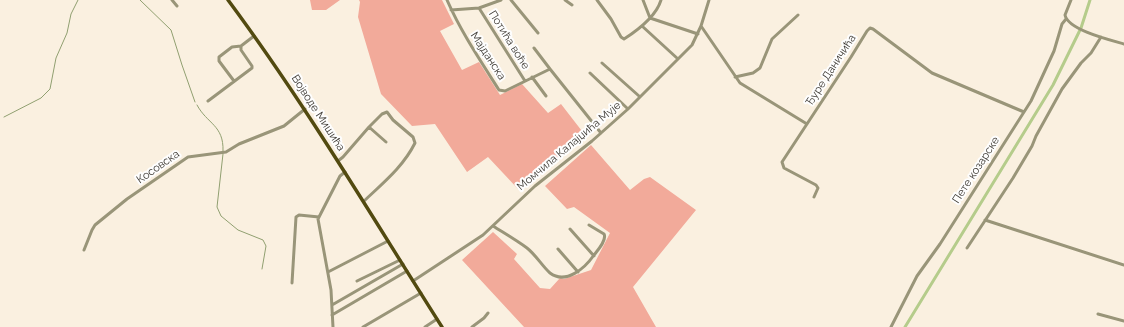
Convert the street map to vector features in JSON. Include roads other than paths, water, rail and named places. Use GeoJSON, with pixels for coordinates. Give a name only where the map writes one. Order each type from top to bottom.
{"type":"FeatureCollection","features":[{"type":"Feature","properties":{"kind":"main road","name":"Војводе Мишића"},"geometry":{"type":"LineString","coordinates":[[228,0],[305,109],[442,327]]}},
{"type":"Feature","properties":{"kind":"street"},"geometry":{"type":"LineString","coordinates":[[172,0],[177,6]]}},
{"type":"Feature","properties":{"kind":"street","name":"Мајданска"},"geometry":{"type":"LineString","coordinates":[[447,0],[466,39],[499,90],[505,91],[550,69]]}},
{"type":"Feature","properties":{"kind":"street","name":"Потића воће"},"geometry":{"type":"LineString","coordinates":[[451,10],[478,8],[501,0]]}},
{"type":"Feature","properties":{"kind":"street"},"geometry":{"type":"LineString","coordinates":[[511,0],[538,33]]}},
{"type":"Feature","properties":{"kind":"street"},"geometry":{"type":"LineString","coordinates":[[565,0],[572,5]]}},
{"type":"Feature","properties":{"kind":"street"},"geometry":{"type":"LineString","coordinates":[[597,0],[623,39],[642,26],[650,18],[658,8],[661,0]]}},
{"type":"Feature","properties":{"kind":"street"},"geometry":{"type":"LineString","coordinates":[[643,0],[650,18]]}},
{"type":"Feature","properties":{"kind":"street","name":"Момчила Калајџића Мује"},"geometry":{"type":"LineString","coordinates":[[413,281],[464,248],[493,226],[535,186],[601,133],[628,108],[692,45],[698,34],[709,0]]}},
{"type":"Feature","properties":{"kind":"street","name":"Пете козарске"},"geometry":{"type":"LineString","coordinates":[[891,327],[917,276],[1024,112],[1054,52],[1071,0]]}},
{"type":"Feature","properties":{"kind":"street","name":"Потића воће"},"geometry":{"type":"LineString","coordinates":[[478,8],[525,81]]}},
{"type":"Feature","properties":{"kind":"street"},"geometry":{"type":"LineString","coordinates":[[735,77],[753,73],[760,68],[772,39],[798,15]]}},
{"type":"Feature","properties":{"kind":"street"},"geometry":{"type":"LineString","coordinates":[[650,18],[698,34]]}},
{"type":"Feature","properties":{"kind":"street"},"geometry":{"type":"LineString","coordinates":[[1066,19],[1078,28],[1124,44]]}},
{"type":"Feature","properties":{"kind":"street"},"geometry":{"type":"LineString","coordinates":[[642,26],[678,59]]}},
{"type":"Feature","properties":{"kind":"street"},"geometry":{"type":"LineString","coordinates":[[701,26],[740,83],[806,124]]}},
{"type":"Feature","properties":{"kind":"street","name":"Ђуре Даничића"},"geometry":{"type":"LineString","coordinates":[[814,197],[818,188],[816,184],[784,168],[781,163],[870,28],[874,29],[932,73],[1024,112]]}},
{"type":"Feature","properties":{"kind":"street"},"geometry":{"type":"LineString","coordinates":[[234,81],[219,61],[218,57],[232,47],[241,46],[254,36]]}},
{"type":"Feature","properties":{"kind":"street"},"geometry":{"type":"LineString","coordinates":[[967,248],[1013,178],[1032,146],[1062,89],[1081,63],[1091,53],[1101,37]]}},
{"type":"Feature","properties":{"kind":"street"},"geometry":{"type":"LineString","coordinates":[[208,101],[252,68],[241,50],[241,46]]}},
{"type":"Feature","properties":{"kind":"street"},"geometry":{"type":"LineString","coordinates":[[534,48],[601,133]]}},
{"type":"Feature","properties":{"kind":"street"},"geometry":{"type":"LineString","coordinates":[[602,63],[639,96]]}},
{"type":"Feature","properties":{"kind":"street"},"geometry":{"type":"LineString","coordinates":[[590,73],[628,108]]}},
{"type":"Feature","properties":{"kind":"street"},"geometry":{"type":"LineString","coordinates":[[532,77],[546,96]]}},
{"type":"Feature","properties":{"kind":"street","name":"Косовска"},"geometry":{"type":"LineString","coordinates":[[84,250],[95,226],[127,199],[188,157],[226,152],[239,144],[284,126],[305,109]]}},
{"type":"Feature","properties":{"kind":"street"},"geometry":{"type":"LineString","coordinates":[[338,161],[382,114],[387,112],[393,120],[413,137],[415,141],[414,145],[404,162],[364,201]]}},
{"type":"Feature","properties":{"kind":"street"},"geometry":{"type":"LineString","coordinates":[[370,127],[386,142]]}},
{"type":"Feature","properties":{"kind":"street"},"geometry":{"type":"LineString","coordinates":[[333,327],[328,272],[320,231],[319,217],[340,176],[345,172]]}},
{"type":"Feature","properties":{"kind":"street"},"geometry":{"type":"LineString","coordinates":[[292,283],[296,217],[299,215],[319,217]]}},
{"type":"Feature","properties":{"kind":"street"},"geometry":{"type":"LineString","coordinates":[[985,220],[1124,265]]}},
{"type":"Feature","properties":{"kind":"street"},"geometry":{"type":"LineString","coordinates":[[493,226],[526,248],[552,274],[562,277],[578,272],[586,266],[594,256],[605,237],[603,233],[589,225]]}},
{"type":"Feature","properties":{"kind":"street"},"geometry":{"type":"LineString","coordinates":[[570,229],[594,256]]}},
{"type":"Feature","properties":{"kind":"street"},"geometry":{"type":"LineString","coordinates":[[328,272],[388,241]]}},
{"type":"Feature","properties":{"kind":"street"},"geometry":{"type":"LineString","coordinates":[[558,248],[578,272]]}},
{"type":"Feature","properties":{"kind":"street"},"geometry":{"type":"LineString","coordinates":[[357,280],[400,260]]}},
{"type":"Feature","properties":{"kind":"street"},"geometry":{"type":"LineString","coordinates":[[332,305],[403,264]]}},
{"type":"Feature","properties":{"kind":"street"},"geometry":{"type":"LineString","coordinates":[[332,315],[407,271]]}},
{"type":"Feature","properties":{"kind":"street"},"geometry":{"type":"LineString","coordinates":[[362,327],[421,293]]}},
{"type":"Feature","properties":{"kind":"street"},"geometry":{"type":"LineString","coordinates":[[472,327],[488,313]]}},
{"type":"Feature","properties":{"kind":"street"},"geometry":{"type":"LineString","coordinates":[[1098,314],[1124,321]]}},
{"type":"Feature","properties":{"kind":"street"},"geometry":{"type":"LineString","coordinates":[[425,327],[437,319]]}},
{"type":"Feature","properties":{"kind":"waterway"},"geometry":{"type":"LineString","coordinates":[[4,117],[41,98],[50,89],[56,58],[67,33],[71,14],[78,0]]}},
{"type":"Feature","properties":{"kind":"waterway"},"geometry":{"type":"LineString","coordinates":[[140,0],[171,30],[195,102]]}},
{"type":"Feature","properties":{"kind":"waterway"},"geometry":{"type":"LineString","coordinates":[[905,327],[1053,85],[1081,28],[1090,0]]}},
{"type":"Feature","properties":{"kind":"waterway"},"geometry":{"type":"LineString","coordinates":[[197,105],[205,117],[218,130],[223,142],[223,151]]}},
{"type":"Feature","properties":{"kind":"waterway"},"geometry":{"type":"LineString","coordinates":[[223,154],[217,207],[221,216],[238,230],[263,240],[266,246],[262,269]]}}]}
